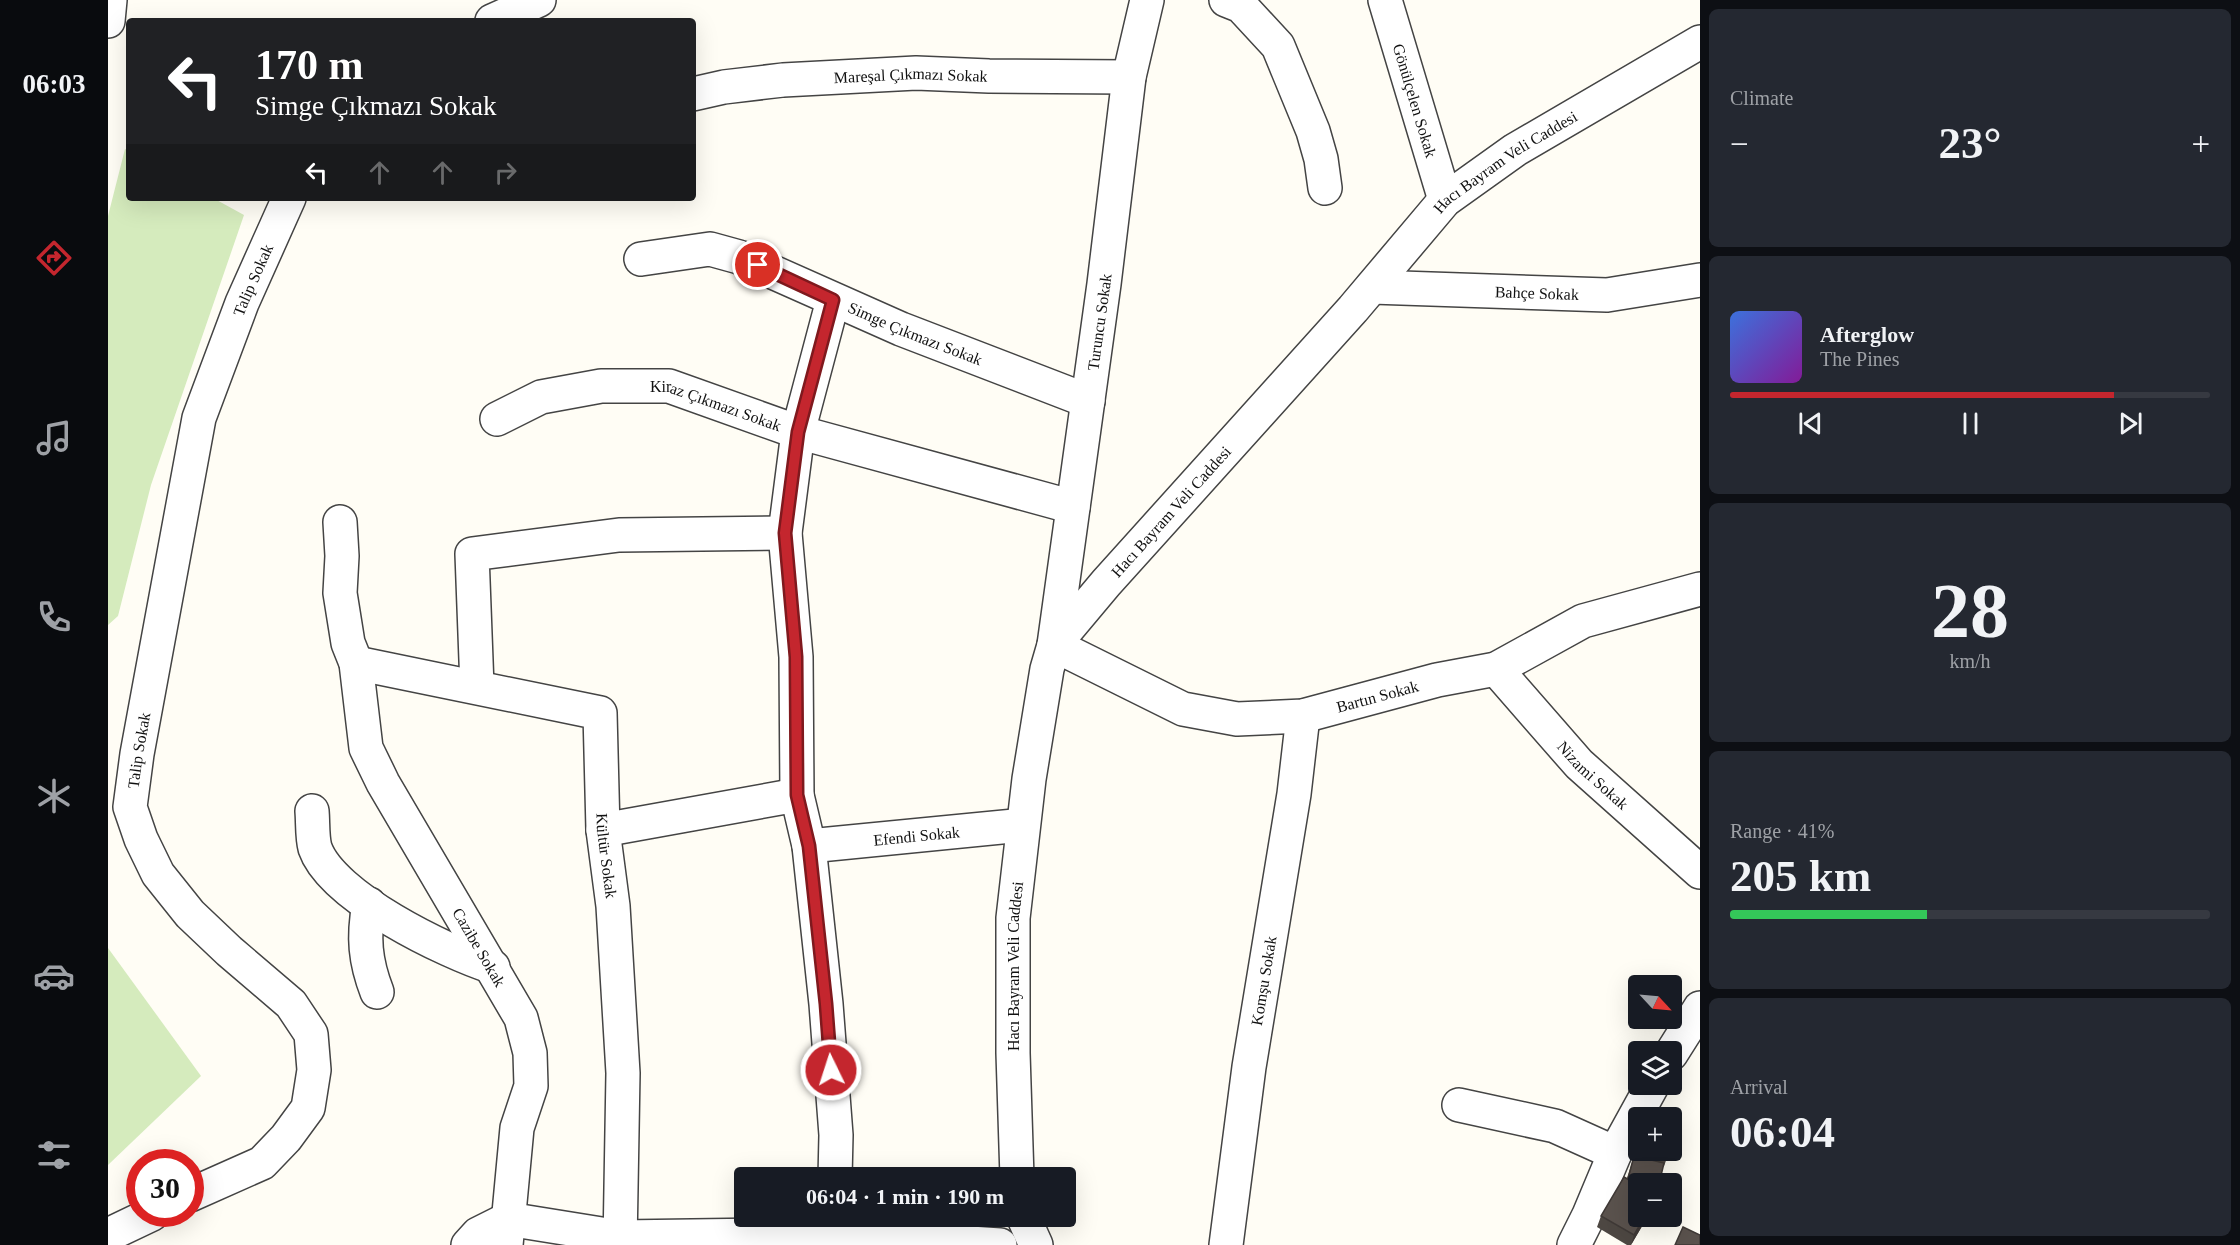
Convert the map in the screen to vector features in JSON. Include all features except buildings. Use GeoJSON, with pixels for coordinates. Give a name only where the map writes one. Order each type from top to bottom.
{"type":"FeatureCollection","features":[{"type":"Feature","properties":{"kind":"street"},"geometry":{"type":"LineString","coordinates":[[108,21],[110,0]]}},
{"type":"Feature","properties":{"kind":"street"},"geometry":{"type":"LineString","coordinates":[[499,18],[539,0]]}},
{"type":"Feature","properties":{"kind":"street","name":"Turuncu Sokak"},"geometry":{"type":"LineString","coordinates":[[1053,645],[1104,284],[1129,77],[1147,0]]}},
{"type":"Feature","properties":{"kind":"street"},"geometry":{"type":"LineString","coordinates":[[1226,0],[1241,6],[1278,46],[1313,130],[1321,159],[1325,188]]}},
{"type":"Feature","properties":{"kind":"street","name":"Gönülçelen Sokak"},"geometry":{"type":"LineString","coordinates":[[1385,0],[1445,200]]}},
{"type":"Feature","properties":{"kind":"street","name":"Hacı Bayram Veli Caddesi"},"geometry":{"type":"LineString","coordinates":[[1017,1167],[1013,1053],[1013,918],[1031,768],[1053,645],[1106,582],[1372,287],[1445,200],[1515,150],[1700,42]]}},
{"type":"Feature","properties":{"kind":"street","name":"Mareşal Çıkmazı Sokak"},"geometry":{"type":"LineString","coordinates":[[696,93],[724,87],[783,80],[916,73],[1129,77]]}},
{"type":"Feature","properties":{"kind":"street","name":"Talip Sokak"},"geometry":{"type":"LineString","coordinates":[[204,1189],[262,1163],[286,1138],[308,1108],[314,1070],[311,1034],[291,1004],[190,914],[158,874],[141,839],[130,807],[137,754],[199,418],[242,303],[288,201]]}},
{"type":"Feature","properties":{"kind":"street","name":"Simge Çıkmazı Sokak"},"geometry":{"type":"LineString","coordinates":[[641,259],[710,249],[739,257],[901,329],[1088,401]]}},
{"type":"Feature","properties":{"kind":"street","name":"Bahçe Sokak"},"geometry":{"type":"LineString","coordinates":[[1372,287],[1606,295],[1700,280]]}},
{"type":"Feature","properties":{"kind":"street"},"geometry":{"type":"LineString","coordinates":[[833,300],[798,432],[785,533],[796,657],[797,795],[809,846],[826,1004],[836,1135],[835,1167]]}},
{"type":"Feature","properties":{"kind":"street","name":"Kiraz Çıkmazı Sokak"},"geometry":{"type":"LineString","coordinates":[[497,418],[541,397],[602,386],[669,386],[798,432],[1073,507]]}},
{"type":"Feature","properties":{"kind":"street","name":"Cazibe Sokak"},"geometry":{"type":"LineString","coordinates":[[339,522],[342,556],[340,593],[348,643],[356,663],[366,748],[383,783],[521,1018],[530,1053],[531,1086],[517,1128],[507,1232]]}},
{"type":"Feature","properties":{"kind":"street"},"geometry":{"type":"LineString","coordinates":[[477,687],[472,554],[619,535],[785,533]]}},
{"type":"Feature","properties":{"kind":"street","name":"Bartın Sokak"},"geometry":{"type":"LineString","coordinates":[[1053,645],[1183,709],[1237,719],[1303,716],[1437,680],[1496,669],[1583,621],[1700,589]]}},
{"type":"Feature","properties":{"kind":"street","name":"Kültür Sokak"},"geometry":{"type":"LineString","coordinates":[[356,663],[600,713],[603,830],[613,906],[623,1073],[620,1241]]}},
{"type":"Feature","properties":{"kind":"street","name":"Nizami Sokak"},"geometry":{"type":"LineString","coordinates":[[1496,669],[1579,764],[1700,872]]}},
{"type":"Feature","properties":{"kind":"street","name":"Komşu Sokak"},"geometry":{"type":"LineString","coordinates":[[1226,1245],[1249,1067],[1294,794],[1303,716]]}},
{"type":"Feature","properties":{"kind":"street"},"geometry":{"type":"LineString","coordinates":[[603,830],[797,795]]}},
{"type":"Feature","properties":{"kind":"street"},"geometry":{"type":"LineString","coordinates":[[312,811],[315,847],[324,864],[339,881],[382,914],[468,959],[493,967]]}},
{"type":"Feature","properties":{"kind":"street","name":"Efendi Sokak"},"geometry":{"type":"LineString","coordinates":[[809,846],[1023,825]]}},
{"type":"Feature","properties":{"kind":"street"},"geometry":{"type":"LineString","coordinates":[[369,904],[364,930],[366,953],[377,992]]}},
{"type":"Feature","properties":{"kind":"street"},"geometry":{"type":"LineString","coordinates":[[1679,1041],[1700,1008]]}},
{"type":"Feature","properties":{"kind":"street"},"geometry":{"type":"LineString","coordinates":[[1574,1245],[1614,1153],[1647,1095]]}},
{"type":"Feature","properties":{"kind":"street"},"geometry":{"type":"LineString","coordinates":[[1459,1105],[1555,1126],[1614,1153]]}},
{"type":"Feature","properties":{"kind":"street"},"geometry":{"type":"LineString","coordinates":[[108,1235],[126,1226]]}},
{"type":"Feature","properties":{"kind":"street"},"geometry":{"type":"LineString","coordinates":[[1012,1245],[1014,1227]]}},
{"type":"Feature","properties":{"kind":"street"},"geometry":{"type":"LineString","coordinates":[[1028,1227],[1036,1245]]}},
{"type":"Feature","properties":{"kind":"street"},"geometry":{"type":"LineString","coordinates":[[468,1245],[478,1234],[507,1232],[620,1241],[832,1232],[1000,1245]]}},
{"type":"Feature","properties":{"kind":"green space"},"geometry":{"type":"Polygon","coordinates":[[[125,149],[126,201],[218,201],[244,215],[151,485],[118,616],[108,625],[108,216],[125,149]]]}},
{"type":"Feature","properties":{"kind":"green space"},"geometry":{"type":"Polygon","coordinates":[[[108,948],[201,1076],[108,1165],[108,948]]]}},
{"type":"Feature","properties":{"kind":"route"},"geometry":{"type":"LineString","coordinates":[[758,265],[833,300],[798,432],[785,533],[796,657],[797,795],[809,846],[831,1070]]}}]}
